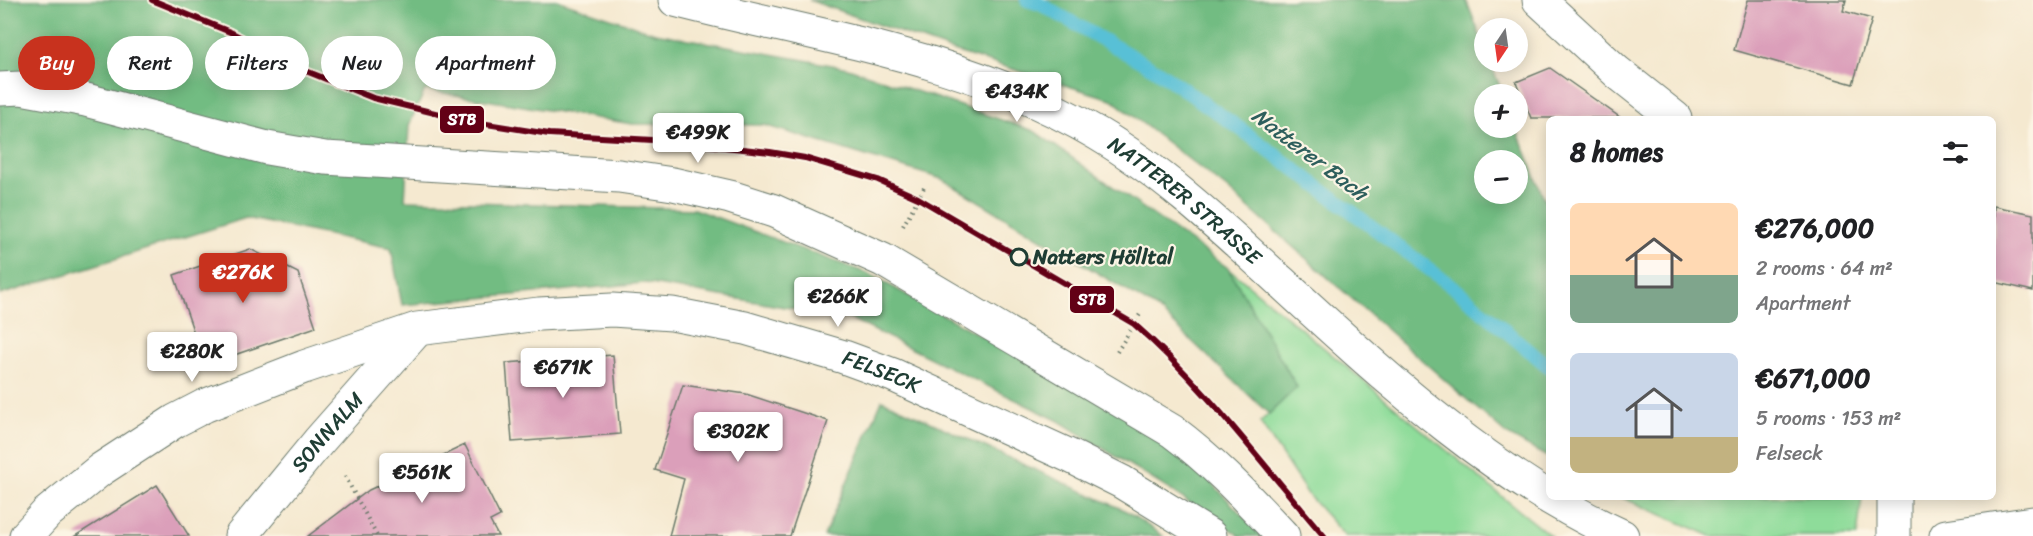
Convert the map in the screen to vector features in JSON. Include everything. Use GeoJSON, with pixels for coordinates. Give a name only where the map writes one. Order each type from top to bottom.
{"type":"FeatureCollection","features":[{"type":"Feature","properties":{"kind":"street","name":"NATTERER STRASSE"},"geometry":{"type":"LineString","coordinates":[[675,0],[856,42],[965,74],[1063,115],[1098,134],[1150,170],[1211,218],[1332,328],[1460,436],[1508,472],[1546,496]]}},
{"type":"Feature","properties":{"kind":"street"},"geometry":{"type":"LineString","coordinates":[[1539,0],[1617,72],[1672,116]]}},
{"type":"Feature","properties":{"kind":"street"},"geometry":{"type":"LineString","coordinates":[[0,89],[21,88],[86,100],[267,148],[325,158],[620,176],[673,184],[730,197],[774,211],[883,260],[1172,431],[1201,452],[1283,536]]}},
{"type":"Feature","properties":{"kind":"street","name":"FELSECK"},"geometry":{"type":"LineString","coordinates":[[26,536],[47,513],[100,470],[175,421],[204,406],[304,367],[417,330],[539,314],[612,310],[672,314],[745,328],[844,357],[893,375],[1122,482],[1210,536]]}},
{"type":"Feature","properties":{"kind":"street","name":"SONNALM"},"geometry":{"type":"LineString","coordinates":[[241,536],[319,441],[417,330]]}},
{"type":"Feature","properties":{"kind":"street","name":"NATTERER STRASSE"},"geometry":{"type":"LineString","coordinates":[[1553,500],[1623,536]]}},
{"type":"Feature","properties":{"kind":"street"},"geometry":{"type":"LineString","coordinates":[[1894,500],[1894,536]]}},
{"type":"Feature","properties":{"kind":"street"},"geometry":{"type":"LineString","coordinates":[[1946,536],[2033,523]]}},
{"type":"Feature","properties":{"kind":"path"},"geometry":{"type":"LineString","coordinates":[[344,475],[377,536]]}},
{"type":"Feature","properties":{"kind":"green space"},"geometry":{"type":"Polygon","coordinates":[[[0,0],[557,0],[655,33],[848,68],[1034,131],[1228,268],[1297,387],[1269,414],[1159,310],[942,179],[764,125],[632,124],[425,90],[409,125],[405,200],[694,209],[869,274],[1173,442],[1262,536],[1240,536],[1059,421],[849,318],[645,283],[402,305],[391,248],[246,218],[0,295],[0,0]]]}},
{"type":"Feature","properties":{"kind":"green space"},"geometry":{"type":"Polygon","coordinates":[[[809,0],[1466,0],[1474,20],[1474,72],[1494,72],[1499,84],[1474,84],[1474,138],[1520,138],[1525,150],[1474,150],[1474,204],[1528,204],[1528,158],[1546,203],[1546,456],[1506,434],[1227,189],[1111,99],[950,50],[809,0]]]}},
{"type":"Feature","properties":{"kind":"green space"},"geometry":{"type":"Polygon","coordinates":[[[1228,268],[1551,536],[1345,536],[1309,496],[1260,422],[1297,387],[1228,268]]]}},
{"type":"Feature","properties":{"kind":"green space"},"geometry":{"type":"Polygon","coordinates":[[[882,400],[1126,511],[1163,536],[824,536],[882,400]]]}},
{"type":"Feature","properties":{"kind":"green space"},"geometry":{"type":"Polygon","coordinates":[[[1628,500],[1862,500],[1857,536],[1711,536],[1628,500]]]}},
{"type":"Feature","properties":{"kind":"building"},"geometry":{"type":"Polygon","coordinates":[[[1748,0],[1846,0],[1843,11],[1872,19],[1853,84],[1734,50],[1748,0]]]}},
{"type":"Feature","properties":{"kind":"building"},"geometry":{"type":"Polygon","coordinates":[[[1550,68],[1618,116],[1531,118],[1528,111],[1528,84],[1517,84],[1516,82],[1550,68]]]}},
{"type":"Feature","properties":{"kind":"building"},"geometry":{"type":"Polygon","coordinates":[[[1996,206],[2033,214],[2033,291],[1996,282],[1996,206]]]}},
{"type":"Feature","properties":{"kind":"building"},"geometry":{"type":"Polygon","coordinates":[[[250,249],[298,273],[316,327],[205,365],[174,275],[250,249]]]}},
{"type":"Feature","properties":{"kind":"building"},"geometry":{"type":"Polygon","coordinates":[[[613,355],[620,434],[512,442],[506,363],[613,355]]]}},
{"type":"Feature","properties":{"kind":"building"},"geometry":{"type":"Polygon","coordinates":[[[683,385],[746,394],[828,421],[790,536],[669,536],[684,479],[655,470],[683,385]]]}},
{"type":"Feature","properties":{"kind":"building"},"geometry":{"type":"Polygon","coordinates":[[[465,445],[500,516],[490,521],[498,536],[308,536],[369,490],[465,445]]]}},
{"type":"Feature","properties":{"kind":"building"},"geometry":{"type":"Polygon","coordinates":[[[157,485],[189,536],[75,536],[157,485]]]}},
{"type":"Feature","properties":{"kind":"waterway","name":"Natterer Bach"},"geometry":{"type":"LineString","coordinates":[[1027,0],[1040,4],[1156,70],[1242,130],[1457,290],[1546,365]]}},
{"type":"Feature","properties":{"kind":"transit line","name":"STB"},"geometry":{"type":"LineString","coordinates":[[152,0],[230,32],[306,71],[373,98],[468,121],[549,134],[670,141],[805,158],[878,180],[918,198],[1134,324],[1209,400],[1324,536]]}},
{"type":"Feature","properties":{"kind":"place","name":"Natters Hölltal"},"geometry":{"type":"Point","coordinates":[1019,257]}}]}
